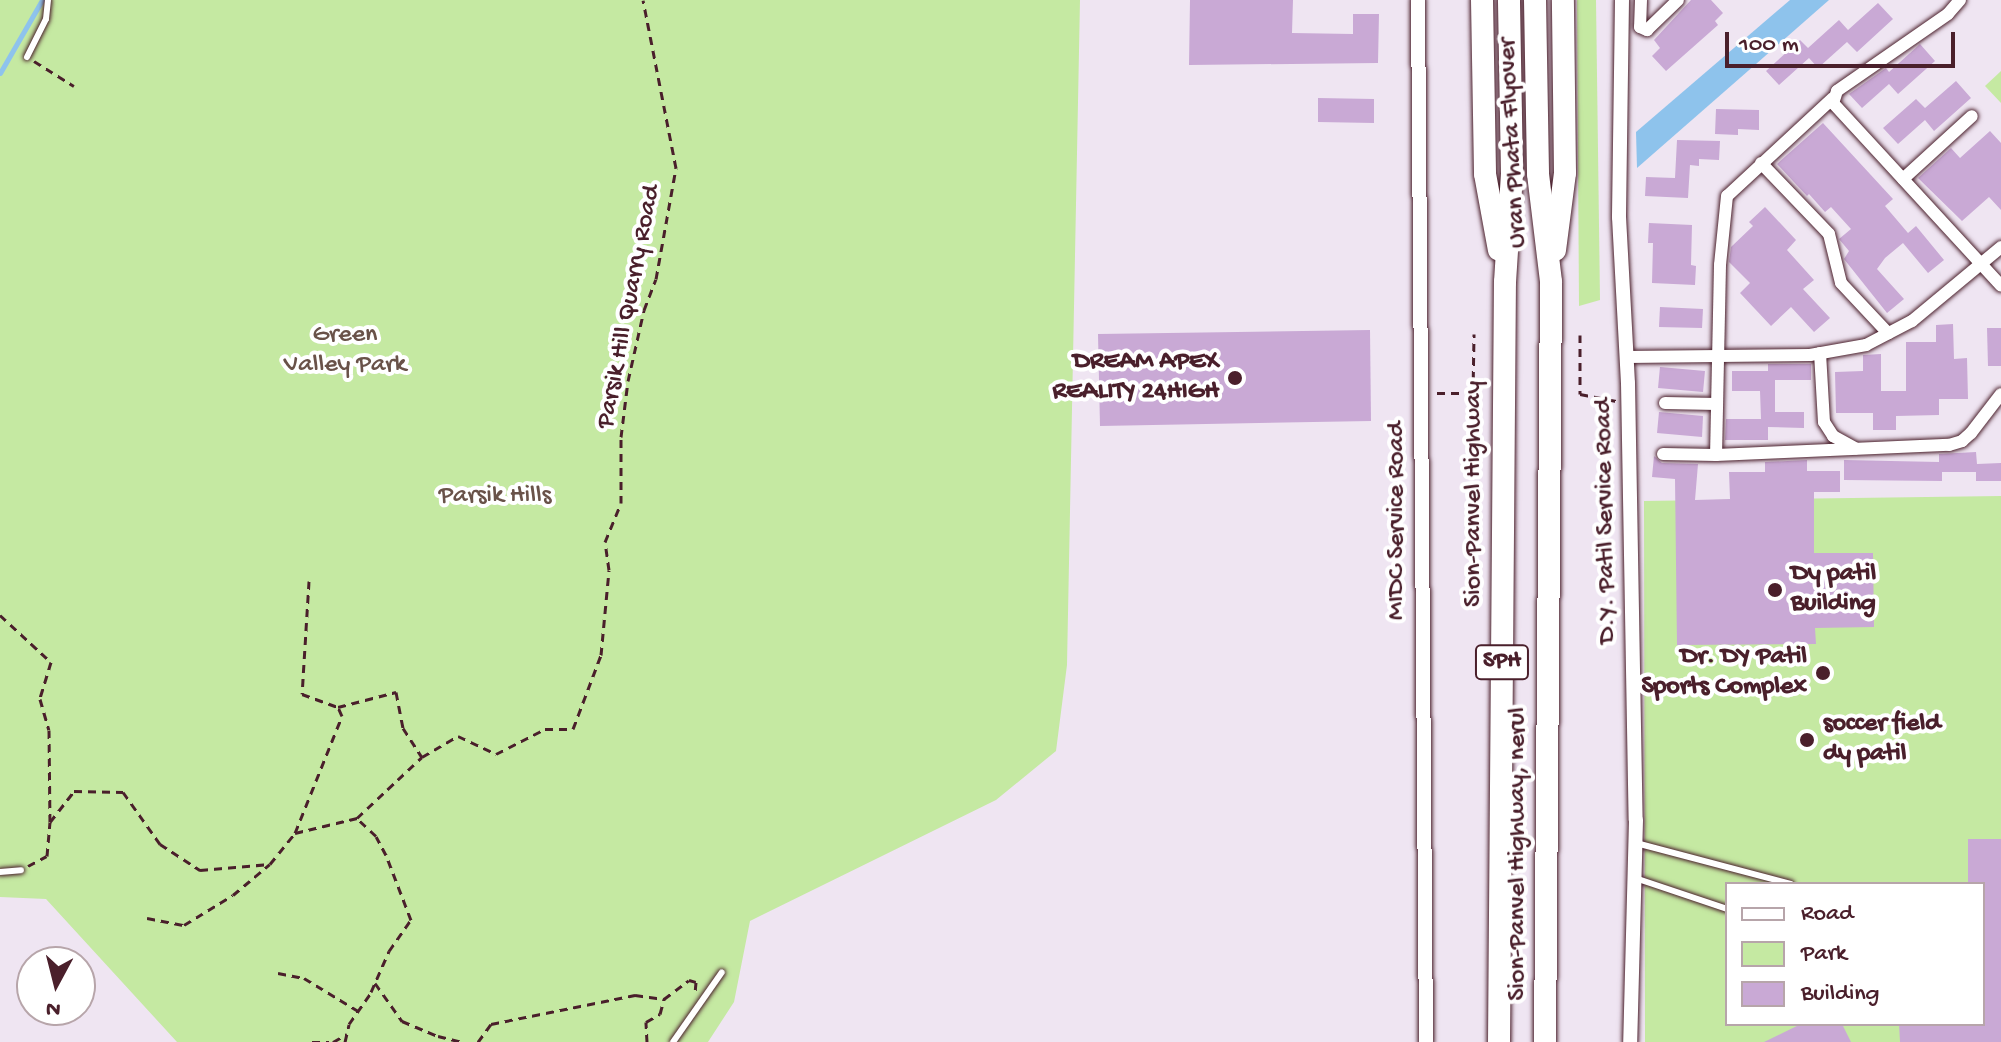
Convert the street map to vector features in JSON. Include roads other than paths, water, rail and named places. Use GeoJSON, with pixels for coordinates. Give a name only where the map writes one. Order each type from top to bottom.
{"type":"FeatureCollection","features":[{"type":"Feature","properties":{"kind":"highway"},"geometry":{"type":"LineString","coordinates":[[1482,0],[1485,174],[1505,282]]}},
{"type":"Feature","properties":{"kind":"highway","name":"Uran Phata Flyover"},"geometry":{"type":"LineString","coordinates":[[1505,282],[1512,174],[1509,0]]}},
{"type":"Feature","properties":{"kind":"highway","name":"Uran Phata Flyover"},"geometry":{"type":"LineString","coordinates":[[1535,0],[1538,174],[1551,282]]}},
{"type":"Feature","properties":{"kind":"highway"},"geometry":{"type":"LineString","coordinates":[[1551,282],[1565,173],[1563,0]]}},
{"type":"Feature","properties":{"kind":"highway","name":"Sion-Panvel Highway"},"geometry":{"type":"LineString","coordinates":[[1499,1042],[1505,282]]}},
{"type":"Feature","properties":{"kind":"highway","name":"Sion-Panvel Highway, nerul"},"geometry":{"type":"LineString","coordinates":[[1545,1042],[1551,282]]}},
{"type":"Feature","properties":{"kind":"street","name":"MIDC Service Road"},"geometry":{"type":"LineString","coordinates":[[1418,0],[1426,1042]]}},
{"type":"Feature","properties":{"kind":"street","name":"D.Y. Patil Service Road"},"geometry":{"type":"LineString","coordinates":[[1622,0],[1619,217],[1627,357],[1636,843],[1630,1042]]}},
{"type":"Feature","properties":{"kind":"street"},"geometry":{"type":"LineString","coordinates":[[1641,0],[1640,27],[1647,30],[1678,0]]}},
{"type":"Feature","properties":{"kind":"street"},"geometry":{"type":"LineString","coordinates":[[1716,455],[1724,207],[1733,187],[1833,98],[1837,91],[1948,14],[1960,0]]}},
{"type":"Feature","properties":{"kind":"street"},"geometry":{"type":"LineString","coordinates":[[1833,98],[1838,108],[2001,286]]}},
{"type":"Feature","properties":{"kind":"street"},"geometry":{"type":"LineString","coordinates":[[1903,179],[1972,116]]}},
{"type":"Feature","properties":{"kind":"street"},"geometry":{"type":"LineString","coordinates":[[1761,163],[1829,234],[1841,283],[1888,333]]}},
{"type":"Feature","properties":{"kind":"street"},"geometry":{"type":"LineString","coordinates":[[1627,357],[1820,353],[1866,345],[1912,321],[2001,247]]}},
{"type":"Feature","properties":{"kind":"street"},"geometry":{"type":"LineString","coordinates":[[1820,353],[1824,422],[1833,436],[1857,450]]}},
{"type":"Feature","properties":{"kind":"street"},"geometry":{"type":"LineString","coordinates":[[1663,454],[1857,450],[1962,441],[2001,394]]}},
{"type":"Feature","properties":{"kind":"street"},"geometry":{"type":"LineString","coordinates":[[1665,403],[1717,404]]}},
{"type":"Feature","properties":{"kind":"lane"},"geometry":{"type":"LineString","coordinates":[[27,57],[46,19],[48,0]]}},
{"type":"Feature","properties":{"kind":"lane"},"geometry":{"type":"LineString","coordinates":[[1636,843],[1783,882]]}},
{"type":"Feature","properties":{"kind":"lane"},"geometry":{"type":"LineString","coordinates":[[0,872],[21,870]]}},
{"type":"Feature","properties":{"kind":"lane"},"geometry":{"type":"LineString","coordinates":[[1635,878],[1725,908]]}},
{"type":"Feature","properties":{"kind":"lane"},"geometry":{"type":"LineString","coordinates":[[673,1042],[722,972]]}},
{"type":"Feature","properties":{"kind":"water"},"geometry":{"type":"Polygon","coordinates":[[[1790,0],[1829,0],[1637,168],[1636,132],[1790,0]]]}},
{"type":"Feature","properties":{"kind":"waterway"},"geometry":{"type":"LineString","coordinates":[[0,73],[42,0]]}},
{"type":"Feature","properties":{"kind":"place","name":"DREAM APEX REALITY 24HIGH"},"geometry":{"type":"Point","coordinates":[1235,378]}},
{"type":"Feature","properties":{"kind":"place","name":"Dy patil Building"},"geometry":{"type":"Point","coordinates":[1775,590]}},
{"type":"Feature","properties":{"kind":"place","name":"Dr. DY Patil Sports Complex"},"geometry":{"type":"Point","coordinates":[1823,673]}},
{"type":"Feature","properties":{"kind":"place","name":"soccer field dy patil"},"geometry":{"type":"Point","coordinates":[1807,740]}},
{"type":"Feature","properties":{"kind":"park label","name":"Green Valley Park"},"geometry":{"type":"Point","coordinates":[345,351]}},
{"type":"Feature","properties":{"kind":"park label","name":"Parsik Hills"},"geometry":{"type":"Point","coordinates":[495,497]}}]}
